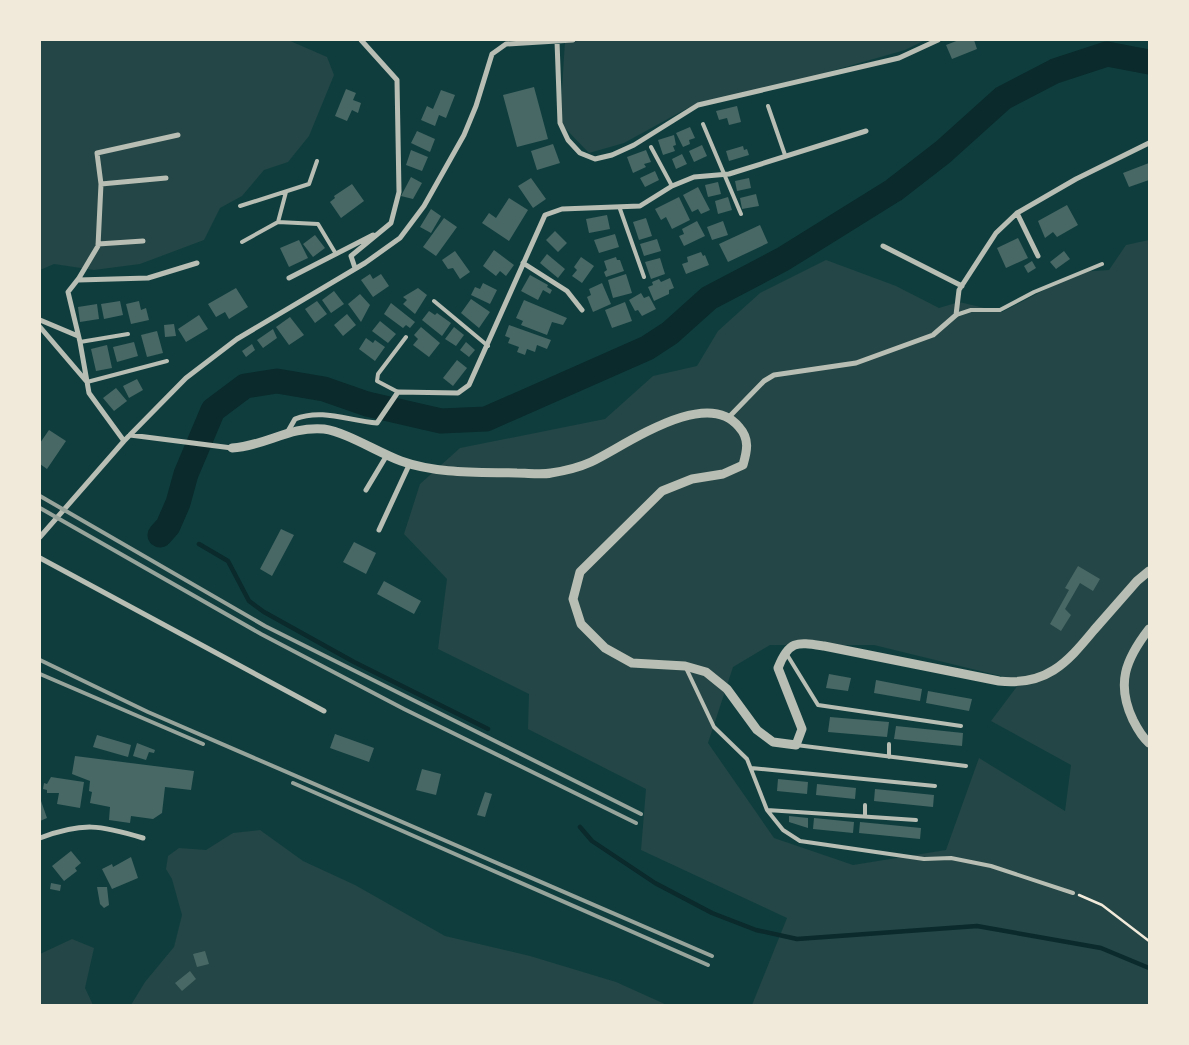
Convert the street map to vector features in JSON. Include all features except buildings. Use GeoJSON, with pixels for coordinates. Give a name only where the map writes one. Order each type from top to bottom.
{"type":"FeatureCollection","features":[{"type":"Feature","properties":{"kind":"street"},"geometry":{"type":"LineString","coordinates":[[356,268],[352,256],[391,223],[399,192],[397,80],[361,40]]}},
{"type":"Feature","properties":{"kind":"street"},"geometry":{"type":"LineString","coordinates":[[40,537],[124,441],[186,378],[237,339],[356,268],[400,238],[424,206],[464,135],[476,106],[492,54],[498,48],[507,42],[573,40]]}},
{"type":"Feature","properties":{"kind":"street"},"geometry":{"type":"LineString","coordinates":[[557,41],[560,123],[568,140],[580,152],[595,159],[612,155],[634,145],[698,105],[899,58],[938,40]]}},
{"type":"Feature","properties":{"kind":"street"},"geometry":{"type":"LineString","coordinates":[[287,433],[295,419],[308,413],[329,414],[359,422],[377,423],[398,392],[458,392],[469,385],[545,215],[562,209],[620,209],[640,206],[672,186],[694,177],[724,174],[866,131]]}},
{"type":"Feature","properties":{"kind":"street"},"geometry":{"type":"LineString","coordinates":[[124,441],[89,393],[68,292],[78,280],[98,244],[101,184],[97,154],[178,134]]}},
{"type":"Feature","properties":{"kind":"street"},"geometry":{"type":"LineString","coordinates":[[729,417],[758,387],[774,375],[856,363],[933,335],[956,315],[959,290],[996,233],[1018,213],[1076,179],[1149,143]]}},
{"type":"Feature","properties":{"kind":"street"},"geometry":{"type":"LineString","coordinates":[[101,184],[166,178]]}},
{"type":"Feature","properties":{"kind":"street"},"geometry":{"type":"LineString","coordinates":[[1018,213],[1038,256]]}},
{"type":"Feature","properties":{"kind":"street"},"geometry":{"type":"LineString","coordinates":[[289,278],[382,230]]}},
{"type":"Feature","properties":{"kind":"street"},"geometry":{"type":"LineString","coordinates":[[98,244],[143,241]]}},
{"type":"Feature","properties":{"kind":"street"},"geometry":{"type":"LineString","coordinates":[[882,246],[962,286]]}},
{"type":"Feature","properties":{"kind":"street"},"geometry":{"type":"LineString","coordinates":[[78,280],[148,278],[197,263]]}},
{"type":"Feature","properties":{"kind":"street"},"geometry":{"type":"LineString","coordinates":[[523,263],[567,291],[582,310]]}},
{"type":"Feature","properties":{"kind":"street"},"geometry":{"type":"LineString","coordinates":[[40,320],[79,339]]}},
{"type":"Feature","properties":{"kind":"street"},"geometry":{"type":"LineString","coordinates":[[40,327],[87,382]]}},
{"type":"Feature","properties":{"kind":"street"},"geometry":{"type":"LineString","coordinates":[[130,435],[182,440],[232,448],[251,447],[303,429],[326,430],[424,468],[551,473],[589,463],[665,422],[701,414],[729,417],[745,434],[748,450],[743,465],[723,474],[692,479],[662,491],[580,572],[573,600],[581,624],[605,648],[632,663],[685,666],[706,672],[727,689],[757,730],[773,742],[796,745],[802,729],[778,668],[785,651],[800,643],[999,681],[1032,680],[1062,666],[1137,581],[1149,571]]}},
{"type":"Feature","properties":{"kind":"street"},"geometry":{"type":"LineString","coordinates":[[366,490],[387,455]]}},
{"type":"Feature","properties":{"kind":"street"},"geometry":{"type":"LineString","coordinates":[[379,530],[410,464]]}},
{"type":"Feature","properties":{"kind":"street"},"geometry":{"type":"LineString","coordinates":[[40,558],[324,711]]}},
{"type":"Feature","properties":{"kind":"street"},"geometry":{"type":"LineString","coordinates":[[1149,629],[1134,652],[1122,683],[1128,710],[1137,728],[1149,743]]}},
{"type":"Feature","properties":{"kind":"street"},"geometry":{"type":"LineString","coordinates":[[40,838],[73,827],[92,826],[113,829],[143,838]]}},
{"type":"Feature","properties":{"kind":"lane"},"geometry":{"type":"LineString","coordinates":[[768,106],[785,155]]}},
{"type":"Feature","properties":{"kind":"lane"},"geometry":{"type":"LineString","coordinates":[[703,124],[742,214]]}},
{"type":"Feature","properties":{"kind":"lane"},"geometry":{"type":"LineString","coordinates":[[652,147],[672,186]]}},
{"type":"Feature","properties":{"kind":"lane"},"geometry":{"type":"LineString","coordinates":[[240,206],[309,184],[317,161]]}},
{"type":"Feature","properties":{"kind":"lane"},"geometry":{"type":"LineString","coordinates":[[278,222],[286,192]]}},
{"type":"Feature","properties":{"kind":"lane"},"geometry":{"type":"LineString","coordinates":[[620,209],[644,277]]}},
{"type":"Feature","properties":{"kind":"lane"},"geometry":{"type":"LineString","coordinates":[[242,242],[278,222],[318,224],[336,254]]}},
{"type":"Feature","properties":{"kind":"lane"},"geometry":{"type":"LineString","coordinates":[[956,315],[971,310],[1000,310],[1034,292],[1102,264]]}},
{"type":"Feature","properties":{"kind":"lane"},"geometry":{"type":"LineString","coordinates":[[434,301],[488,346]]}},
{"type":"Feature","properties":{"kind":"lane"},"geometry":{"type":"LineString","coordinates":[[79,339],[128,334]]}},
{"type":"Feature","properties":{"kind":"lane"},"geometry":{"type":"LineString","coordinates":[[398,392],[377,381],[378,374],[406,337]]}},
{"type":"Feature","properties":{"kind":"lane"},"geometry":{"type":"LineString","coordinates":[[87,382],[167,361]]}},
{"type":"Feature","properties":{"kind":"lane"},"geometry":{"type":"LineString","coordinates":[[785,651],[818,705],[961,726]]}},
{"type":"Feature","properties":{"kind":"lane"},"geometry":{"type":"LineString","coordinates":[[685,666],[714,727],[748,759],[767,810],[783,830],[800,840],[924,859],[951,858],[991,866],[1074,893]]}},
{"type":"Feature","properties":{"kind":"lane"},"geometry":{"type":"LineString","coordinates":[[889,744],[889,757]]}},
{"type":"Feature","properties":{"kind":"lane"},"geometry":{"type":"LineString","coordinates":[[796,745],[966,766]]}},
{"type":"Feature","properties":{"kind":"lane"},"geometry":{"type":"LineString","coordinates":[[751,768],[935,786]]}},
{"type":"Feature","properties":{"kind":"lane"},"geometry":{"type":"LineString","coordinates":[[865,806],[865,816]]}},
{"type":"Feature","properties":{"kind":"lane"},"geometry":{"type":"LineString","coordinates":[[767,810],[916,820]]}},
{"type":"Feature","properties":{"kind":"path"},"geometry":{"type":"LineString","coordinates":[[1074,893],[1102,906],[1149,941]]}},
{"type":"Feature","properties":{"kind":"shaded area"},"geometry":{"type":"Polygon","coordinates":[[[40,40],[288,40],[327,57],[334,75],[309,136],[288,162],[264,170],[242,196],[220,208],[204,240],[140,264],[94,270],[54,264],[40,270],[40,40]]]}},
{"type":"Feature","properties":{"kind":"shaded area"},"geometry":{"type":"Polygon","coordinates":[[[925,40],[905,50],[779,86],[686,109],[624,143],[589,153],[560,123],[565,41],[925,40]]]}},
{"type":"Feature","properties":{"kind":"shaded area"},"geometry":{"type":"Polygon","coordinates":[[[1149,240],[1149,1005],[752,1005],[787,918],[641,850],[646,789],[528,729],[529,694],[438,649],[447,579],[404,534],[420,484],[460,448],[605,419],[653,376],[697,366],[718,331],[760,293],[826,260],[896,286],[939,308],[959,302],[1002,312],[1079,272],[1109,270],[1126,245],[1149,240]],[[770,645],[733,667],[708,743],[774,838],[853,865],[946,850],[979,758],[1065,811],[1071,765],[991,721],[1021,681],[874,645],[770,645]]]}},
{"type":"Feature","properties":{"kind":"shaded area"},"geometry":{"type":"Polygon","coordinates":[[[260,830],[303,861],[355,885],[445,936],[530,956],[616,982],[667,1005],[131,1005],[145,982],[174,947],[182,915],[172,879],[166,869],[168,856],[179,848],[206,850],[233,833],[260,830]]]}},
{"type":"Feature","properties":{"kind":"shaded area"},"geometry":{"type":"Polygon","coordinates":[[[72,939],[94,948],[85,988],[93,1005],[40,1005],[40,954],[72,939]]]}},
{"type":"Feature","properties":{"kind":"waterway"},"geometry":{"type":"LineString","coordinates":[[160,535],[168,526],[178,503],[186,474],[213,410],[245,386],[277,381],[324,389],[367,404],[441,421],[486,419],[647,348],[670,333],[709,298],[783,259],[894,190],[943,152],[1003,98],[1055,71],[1107,54],[1149,62]]}},
{"type":"Feature","properties":{"kind":"waterway"},"geometry":{"type":"LineString","coordinates":[[168,526],[173,529]]}},
{"type":"Feature","properties":{"kind":"waterway"},"geometry":{"type":"LineString","coordinates":[[199,544],[228,561],[249,601],[264,612],[354,662],[488,729]]}},
{"type":"Feature","properties":{"kind":"waterway"},"geometry":{"type":"LineString","coordinates":[[580,827],[592,841],[655,883],[712,913],[756,930],[797,939],[977,926],[1101,948],[1149,968]]}},
{"type":"Feature","properties":{"kind":"railway"},"geometry":{"type":"LineString","coordinates":[[40,496],[265,626],[641,814]]}},
{"type":"Feature","properties":{"kind":"railway"},"geometry":{"type":"LineString","coordinates":[[40,508],[261,634],[404,709],[636,823]]}},
{"type":"Feature","properties":{"kind":"railway"},"geometry":{"type":"LineString","coordinates":[[40,660],[148,712],[712,956]]}},
{"type":"Feature","properties":{"kind":"railway"},"geometry":{"type":"LineString","coordinates":[[40,674],[203,744]]}},
{"type":"Feature","properties":{"kind":"railway"},"geometry":{"type":"LineString","coordinates":[[293,783],[708,965]]}}]}
